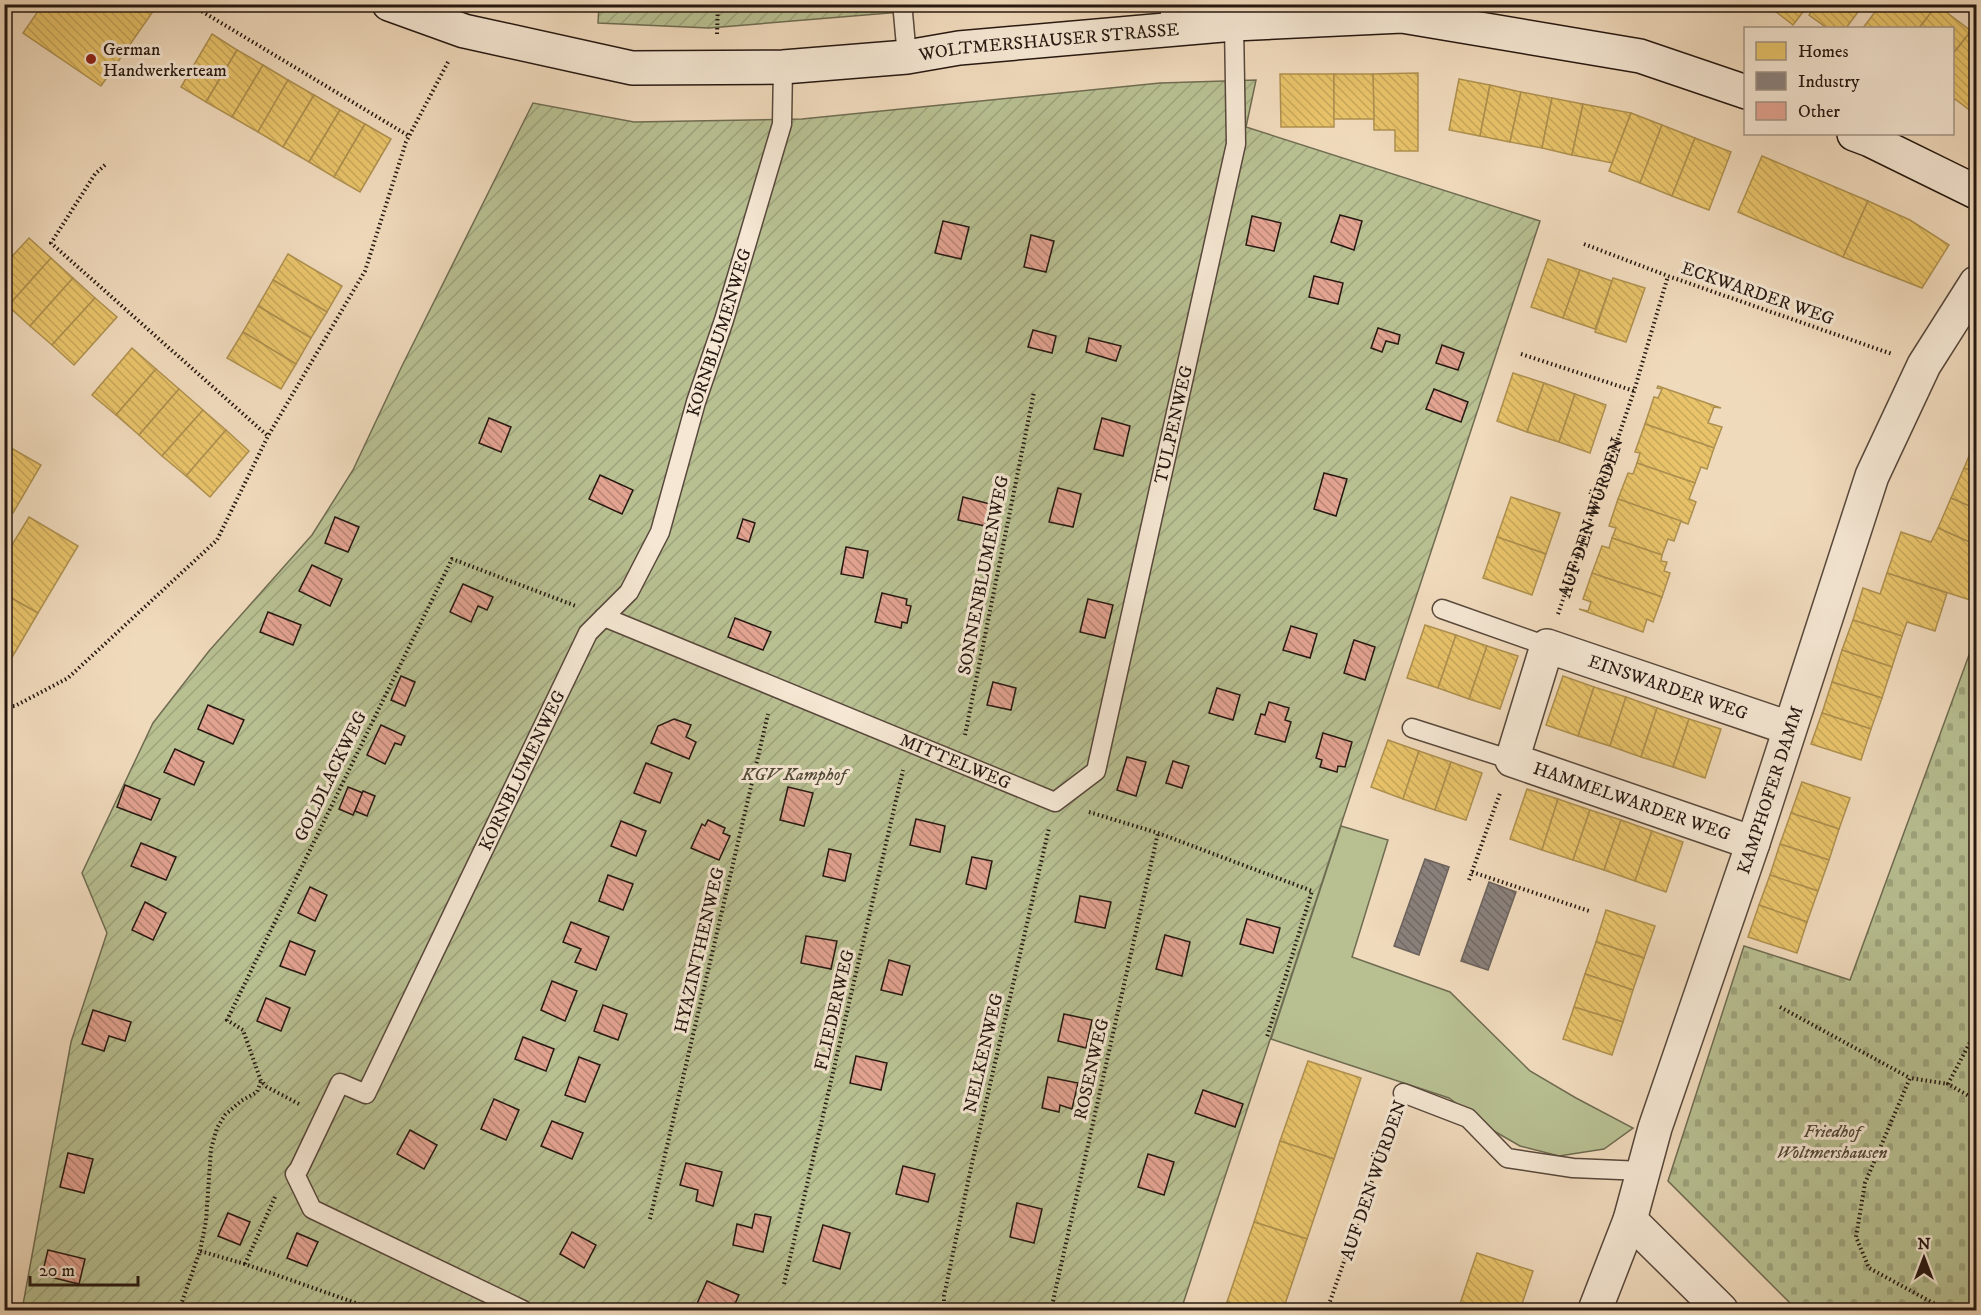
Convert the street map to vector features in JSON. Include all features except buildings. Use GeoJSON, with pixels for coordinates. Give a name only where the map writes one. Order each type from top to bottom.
{"type":"FeatureCollection","features":[{"type":"Feature","properties":{"kind":"street","name":"WOLTMERSHAUSER STRASSE"},"geometry":{"type":"LineString","coordinates":[[389,4],[464,31],[632,68],[783,67],[907,57],[1170,17],[1234,24],[1404,10],[1640,56],[1744,91]]}},
{"type":"Feature","properties":{"kind":"street"},"geometry":{"type":"LineString","coordinates":[[1856,135],[1977,192]]}},
{"type":"Feature","properties":{"kind":"street","name":"KAMPHOFER DAMM"},"geometry":{"type":"LineString","coordinates":[[1595,1311],[1630,1220],[1655,1128],[1753,843],[1872,476],[1924,365],[1977,283]]}},
{"type":"Feature","properties":{"kind":"street"},"geometry":{"type":"LineString","coordinates":[[1512,760],[1547,646]]}},
{"type":"Feature","properties":{"kind":"street","name":"EINSWARDER WEG"},"geometry":{"type":"LineString","coordinates":[[1547,646],[1789,728]]}},
{"type":"Feature","properties":{"kind":"street","name":"HAMMELWARDER WEG"},"geometry":{"type":"LineString","coordinates":[[1512,760],[1753,843]]}},
{"type":"Feature","properties":{"kind":"street"},"geometry":{"type":"LineString","coordinates":[[1630,1220],[1721,1311]]}},
{"type":"Feature","properties":{"kind":"lane"},"geometry":{"type":"LineString","coordinates":[[905,4],[903,13],[907,57]]}},
{"type":"Feature","properties":{"kind":"lane","name":"TULPENWEG"},"geometry":{"type":"LineString","coordinates":[[1055,802],[1096,771],[1236,144],[1234,24]]}},
{"type":"Feature","properties":{"kind":"lane","name":"KORNBLUMENWEG"},"geometry":{"type":"LineString","coordinates":[[295,1174],[300,1169],[340,1083],[366,1094],[588,633],[629,592],[660,532],[696,402],[724,320],[783,124],[783,67]]}},
{"type":"Feature","properties":{"kind":"lane"},"geometry":{"type":"LineString","coordinates":[[1442,609],[1547,646]]}},
{"type":"Feature","properties":{"kind":"lane","name":"MITTELWEG"},"geometry":{"type":"LineString","coordinates":[[604,617],[1055,802]]}},
{"type":"Feature","properties":{"kind":"lane"},"geometry":{"type":"LineString","coordinates":[[1412,728],[1512,760]]}},
{"type":"Feature","properties":{"kind":"lane","name":"AUF DEN WÜRDEN"},"geometry":{"type":"LineString","coordinates":[[1403,1093],[1468,1118],[1507,1158],[1573,1168],[1642,1171]]}},
{"type":"Feature","properties":{"kind":"lane"},"geometry":{"type":"LineString","coordinates":[[295,1174],[312,1209],[523,1311]]}},
{"type":"Feature","properties":{"kind":"path"},"geometry":{"type":"LineString","coordinates":[[198,9],[410,136]]}},
{"type":"Feature","properties":{"kind":"path"},"geometry":{"type":"LineString","coordinates":[[4,707],[15,706],[68,678],[217,540],[268,436],[365,271],[406,142],[464,31]]}},
{"type":"Feature","properties":{"kind":"path"},"geometry":{"type":"LineString","coordinates":[[105,165],[95,174],[51,243],[268,436]]}},
{"type":"Feature","properties":{"kind":"path","name":"ECKWARDER WEG"},"geometry":{"type":"LineString","coordinates":[[1584,244],[1668,276],[1924,365]]}},
{"type":"Feature","properties":{"kind":"path","name":"AUF DEN WÜRDEN"},"geometry":{"type":"LineString","coordinates":[[1547,646],[1634,391],[1668,276]]}},
{"type":"Feature","properties":{"kind":"path"},"geometry":{"type":"LineString","coordinates":[[1521,354],[1634,391]]}},
{"type":"Feature","properties":{"kind":"path","name":"SONNENBLUMENWEG"},"geometry":{"type":"LineString","coordinates":[[960,763],[1034,392]]}},
{"type":"Feature","properties":{"kind":"path","name":"GOLDLACKWEG"},"geometry":{"type":"LineString","coordinates":[[261,1081],[243,1030],[226,1020],[452,559],[604,617]]}},
{"type":"Feature","properties":{"kind":"path","name":"HYAZINTHENWEG"},"geometry":{"type":"LineString","coordinates":[[650,1219],[774,687]]}},
{"type":"Feature","properties":{"kind":"path","name":"FLIEDERWEG"},"geometry":{"type":"LineString","coordinates":[[784,1284],[909,743]]}},
{"type":"Feature","properties":{"kind":"path"},"geometry":{"type":"LineString","coordinates":[[1469,880],[1512,760]]}},
{"type":"Feature","properties":{"kind":"path"},"geometry":{"type":"LineString","coordinates":[[1055,802],[1158,833],[1312,891],[1267,1037]]}},
{"type":"Feature","properties":{"kind":"path","name":"NELKENWEG"},"geometry":{"type":"LineString","coordinates":[[944,1311],[944,1296],[972,1163],[1055,802]]}},
{"type":"Feature","properties":{"kind":"path","name":"ROSENWEG"},"geometry":{"type":"LineString","coordinates":[[1051,1311],[1158,833]]}},
{"type":"Feature","properties":{"kind":"path"},"geometry":{"type":"LineString","coordinates":[[1472,872],[1589,911]]}},
{"type":"Feature","properties":{"kind":"path"},"geometry":{"type":"LineString","coordinates":[[1780,1007],[1910,1078],[1948,1084],[1977,1100]]}},
{"type":"Feature","properties":{"kind":"path"},"geometry":{"type":"LineString","coordinates":[[1948,1084],[1977,1031]]}},
{"type":"Feature","properties":{"kind":"path"},"geometry":{"type":"LineString","coordinates":[[1910,1078],[1865,1183],[1856,1237],[1869,1268],[1946,1311]]}},
{"type":"Feature","properties":{"kind":"path"},"geometry":{"type":"LineString","coordinates":[[179,1311],[200,1251],[206,1221],[211,1149],[217,1128],[225,1114],[257,1092],[261,1081],[267,1087],[324,1117]]}},
{"type":"Feature","properties":{"kind":"path","name":"AUF DEN WÜRDEN"},"geometry":{"type":"LineString","coordinates":[[1327,1311],[1403,1093]]}},
{"type":"Feature","properties":{"kind":"path"},"geometry":{"type":"LineString","coordinates":[[245,1264],[280,1186],[295,1174]]}},
{"type":"Feature","properties":{"kind":"path"},"geometry":{"type":"LineString","coordinates":[[200,1251],[245,1264],[376,1311]]}},
{"type":"Feature","properties":{"kind":"green space"},"geometry":{"type":"Polygon","coordinates":[[[599,4],[987,5],[709,28],[598,23],[599,4]]]}},
{"type":"Feature","properties":{"kind":"green space","name":"KGV Kamphof"},"geometry":{"type":"Polygon","coordinates":[[[1256,80],[1246,127],[1540,221],[1181,1310],[22,1310],[71,1042],[107,933],[82,873],[153,723],[209,651],[312,535],[353,470],[401,368],[533,103],[634,122],[802,119],[1160,83],[1256,80]]]}},
{"type":"Feature","properties":{"kind":"green space","name":"Friedhof Woltmershausen"},"geometry":{"type":"Polygon","coordinates":[[[1976,636],[1976,1310],[1797,1310],[1668,1181],[1744,946],[1850,980],[1976,636]]]}},
{"type":"Feature","properties":{"kind":"green space"},"geometry":{"type":"Polygon","coordinates":[[[1341,826],[1388,840],[1352,957],[1450,992],[1530,1071],[1633,1128],[1604,1149],[1559,1156],[1520,1146],[1487,1127],[1449,1098],[1271,1039],[1341,826]]]}},
{"type":"Feature","properties":{"kind":"place","name":"German Handwerkerteam"},"geometry":{"type":"Point","coordinates":[91,59]}}]}
